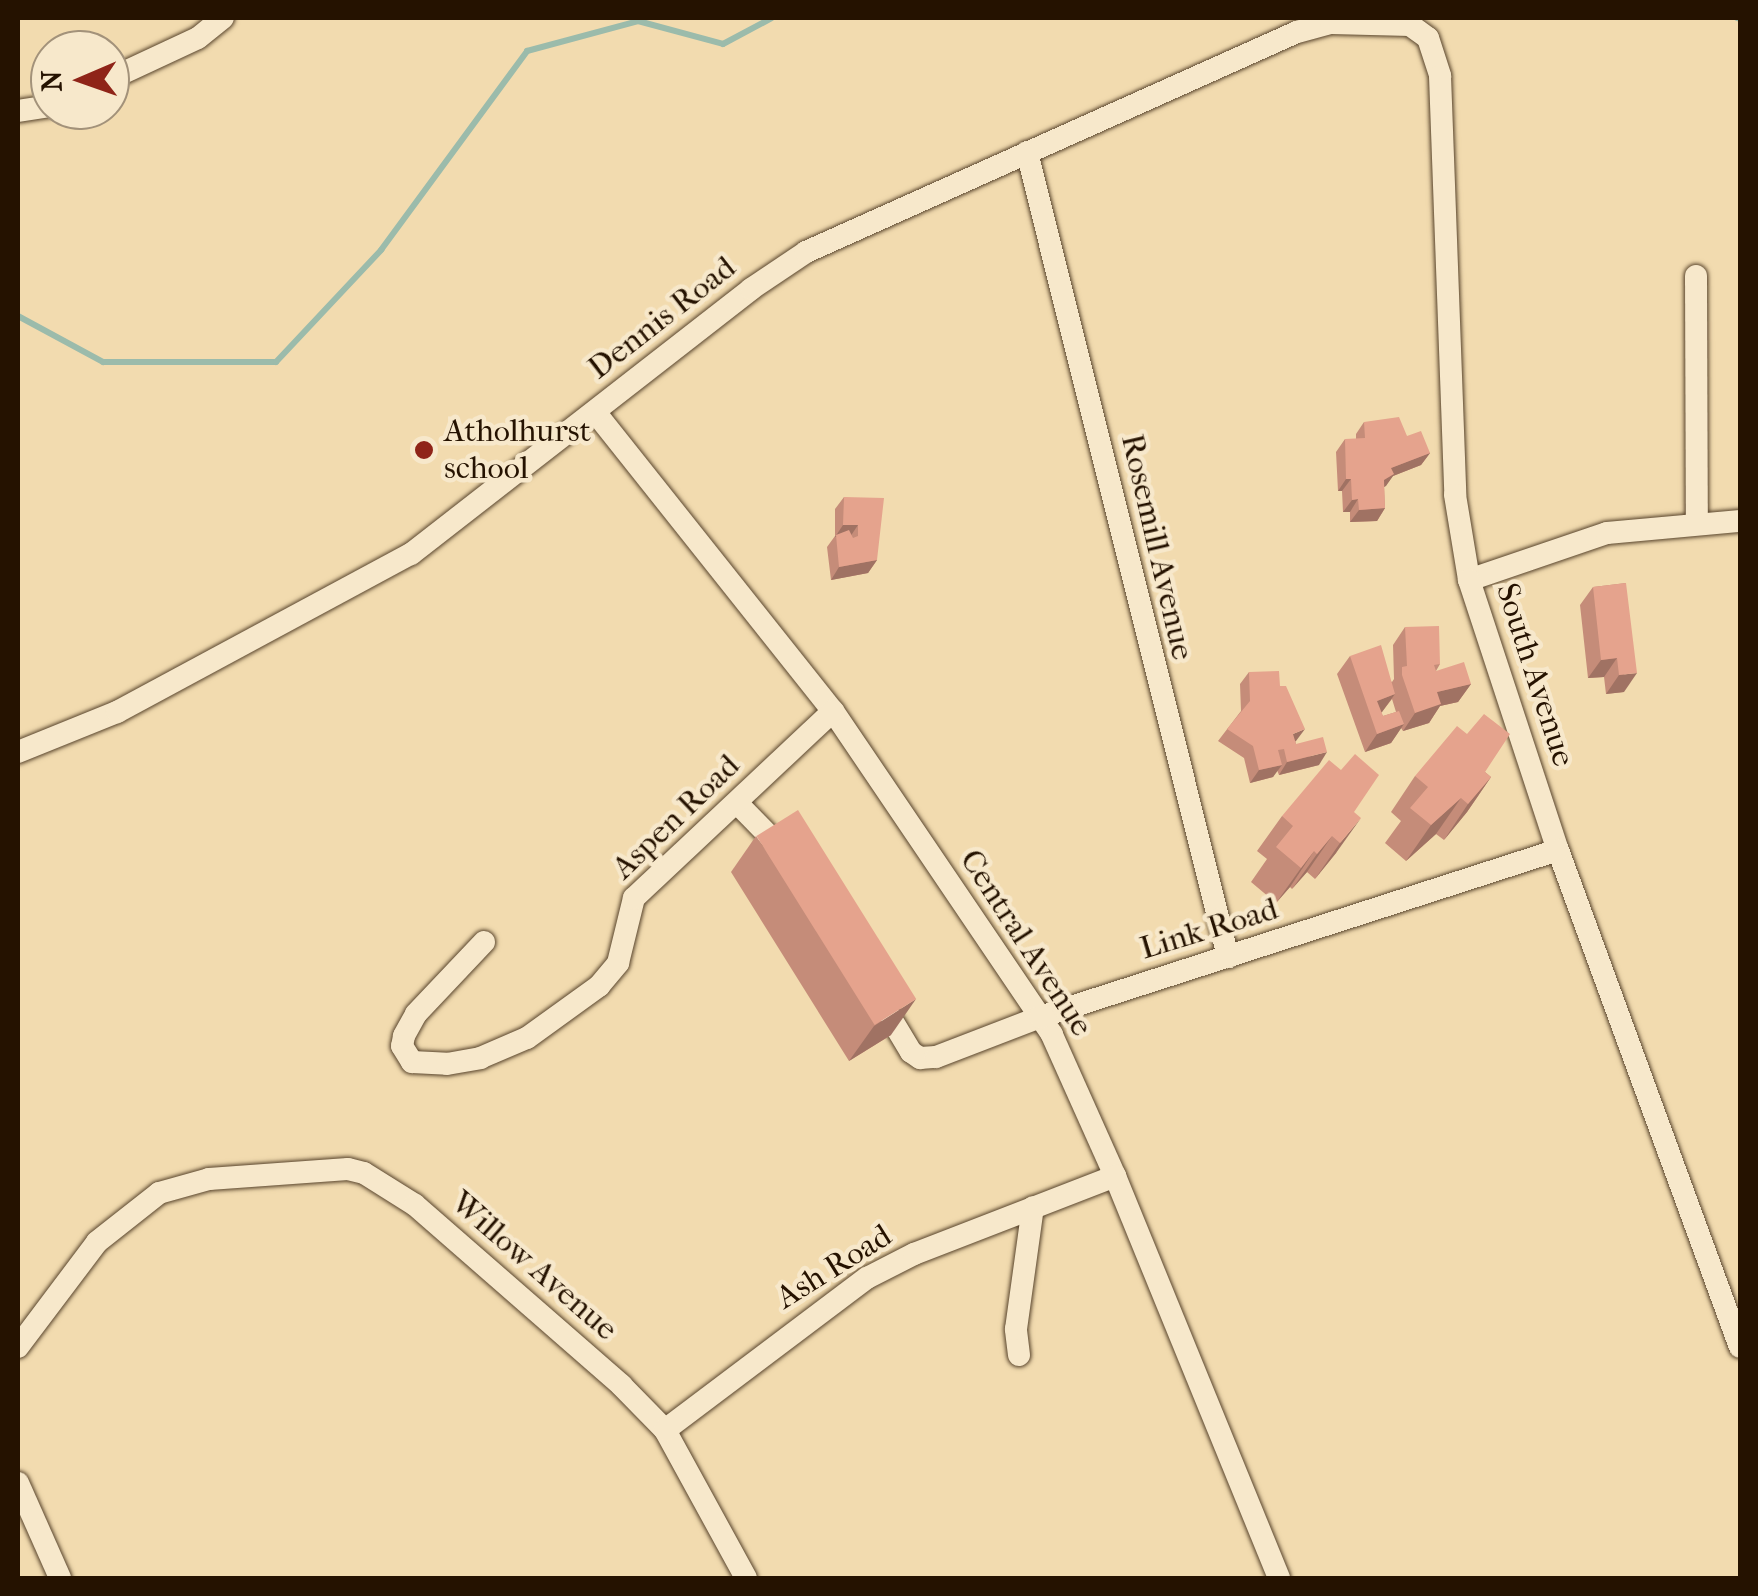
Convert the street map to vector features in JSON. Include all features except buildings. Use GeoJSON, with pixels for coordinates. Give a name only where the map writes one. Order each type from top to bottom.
{"type":"FeatureCollection","features":[{"type":"Feature","properties":{"kind":"street"},"geometry":{"type":"LineString","coordinates":[[130,70],[198,38],[223,18]]}},
{"type":"Feature","properties":{"kind":"street","name":"Dennis Road"},"geometry":{"type":"LineString","coordinates":[[18,752],[118,712],[411,554],[790,261],[1310,27],[1388,22]]}},
{"type":"Feature","properties":{"kind":"street","name":"South Avenue"},"geometry":{"type":"LineString","coordinates":[[1388,22],[1421,31],[1438,59],[1455,496],[1469,580],[1558,850],[1740,1347]]}},
{"type":"Feature","properties":{"kind":"street","name":"Rosemill Avenue"},"geometry":{"type":"LineString","coordinates":[[1027,152],[1228,957]]}},
{"type":"Feature","properties":{"kind":"street"},"geometry":{"type":"LineString","coordinates":[[1696,276],[1697,522]]}},
{"type":"Feature","properties":{"kind":"street","name":"Central Avenue"},"geometry":{"type":"LineString","coordinates":[[596,412],[832,712],[1040,1016],[1115,1176],[1279,1578]]}},
{"type":"Feature","properties":{"kind":"street"},"geometry":{"type":"LineString","coordinates":[[1469,580],[1606,533],[1740,520]]}},
{"type":"Feature","properties":{"kind":"street","name":"Aspen Road"},"geometry":{"type":"LineString","coordinates":[[484,942],[410,1025],[402,1046],[412,1062],[447,1064],[480,1058],[527,1038],[599,986],[618,963],[634,898],[832,712]]}},
{"type":"Feature","properties":{"kind":"street"},"geometry":{"type":"LineString","coordinates":[[737,803],[797,868]]}},
{"type":"Feature","properties":{"kind":"street","name":"Link Road"},"geometry":{"type":"LineString","coordinates":[[866,976],[910,1052],[926,1059],[1040,1016],[1558,850]]}},
{"type":"Feature","properties":{"kind":"street","name":"Willow Avenue"},"geometry":{"type":"LineString","coordinates":[[18,1348],[97,1242],[139,1204],[180,1184],[348,1169],[385,1183],[566,1336],[665,1430],[746,1578]]}},
{"type":"Feature","properties":{"kind":"street","name":"Ash Road"},"geometry":{"type":"LineString","coordinates":[[665,1430],[867,1278],[1115,1176]]}},
{"type":"Feature","properties":{"kind":"street"},"geometry":{"type":"LineString","coordinates":[[1019,1355],[1016,1329],[1032,1208]]}},
{"type":"Feature","properties":{"kind":"street"},"geometry":{"type":"LineString","coordinates":[[18,1483],[60,1578]]}},
{"type":"Feature","properties":{"kind":"waterway"},"geometry":{"type":"LineString","coordinates":[[18,316],[103,362],[276,362],[381,250],[527,51],[638,21],[723,44],[772,18]]}},
{"type":"Feature","properties":{"kind":"place","name":"Atholhurst school"},"geometry":{"type":"Point","coordinates":[424,450]}}]}
